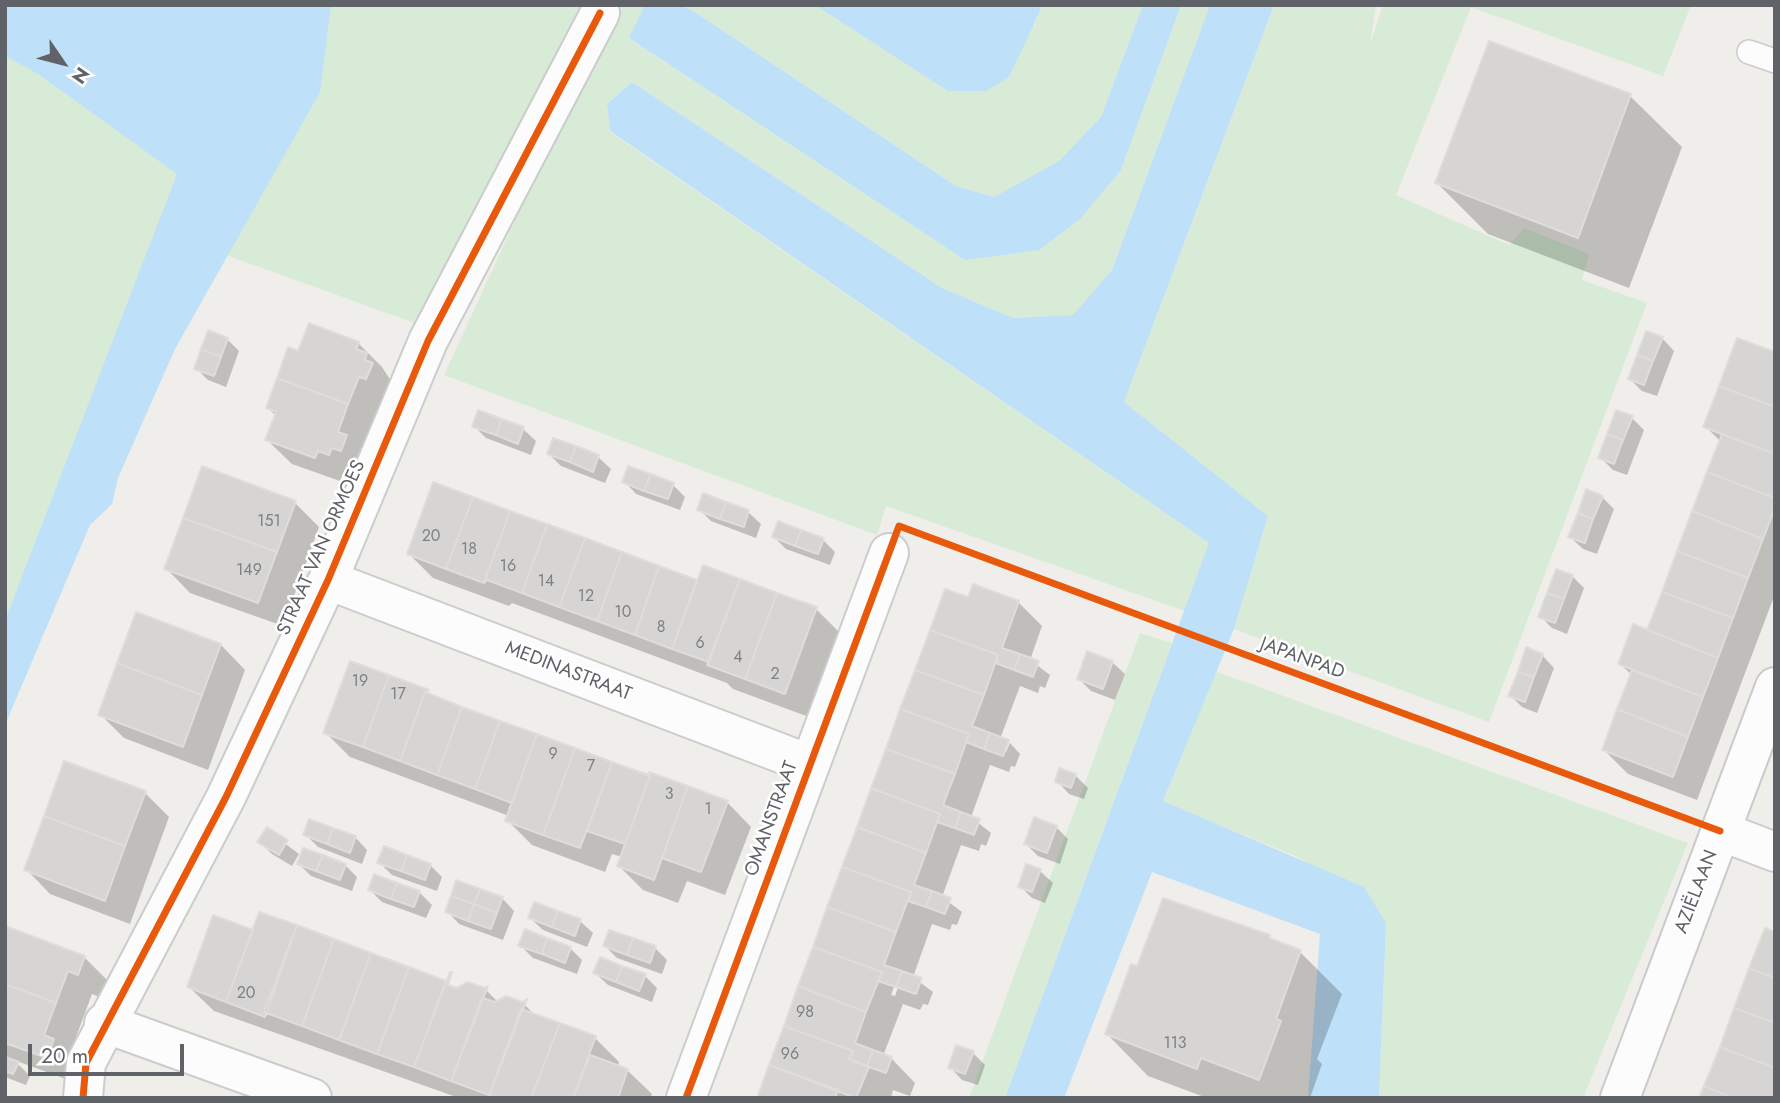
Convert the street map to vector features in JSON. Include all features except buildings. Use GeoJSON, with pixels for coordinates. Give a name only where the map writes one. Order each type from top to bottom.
{"type":"FeatureCollection","features":[{"type":"Feature","properties":{"kind":"street","name":"STRAAT VAN ORMOES"},"geometry":{"type":"LineString","coordinates":[[83,1098],[86,1063],[104,1023],[226,797],[328,580],[428,341],[600,13]]}},
{"type":"Feature","properties":{"kind":"street","name":"OMANSTRAAT"},"geometry":{"type":"LineString","coordinates":[[686,1098],[889,553]]}},
{"type":"Feature","properties":{"kind":"street","name":"MEDINASTRAAT"},"geometry":{"type":"LineString","coordinates":[[328,580],[809,764]]}},
{"type":"Feature","properties":{"kind":"street","name":"AZIËLAAN"},"geometry":{"type":"LineString","coordinates":[[1620,1098],[1775,687]]}},
{"type":"Feature","properties":{"kind":"street"},"geometry":{"type":"LineString","coordinates":[[1720,831],[1775,852]]}},
{"type":"Feature","properties":{"kind":"street"},"geometry":{"type":"LineString","coordinates":[[104,1023],[312,1098]]}},
{"type":"Feature","properties":{"kind":"lane"},"geometry":{"type":"LineString","coordinates":[[1749,51],[1775,61]]}},
{"type":"Feature","properties":{"kind":"green space"},"geometry":{"type":"Polygon","coordinates":[[[331,5],[580,5],[420,325],[226,255],[319,92],[331,5]]]}},
{"type":"Feature","properties":{"kind":"green space"},"geometry":{"type":"Polygon","coordinates":[[[614,5],[645,5],[630,39],[965,260],[1121,170],[1181,5],[1210,5],[1112,270],[1074,315],[1013,318],[942,288],[632,82],[607,104],[610,132],[1209,543],[1185,611],[886,506],[877,535],[444,375],[614,5]]]}},
{"type":"Feature","properties":{"kind":"green space"},"geometry":{"type":"Polygon","coordinates":[[[678,5],[815,5],[949,91],[1034,26],[1043,5],[1143,5],[1101,117],[1059,161],[994,197],[956,186],[692,10],[678,5]]]}},
{"type":"Feature","properties":{"kind":"green space"},"geometry":{"type":"Polygon","coordinates":[[[1274,5],[1376,5],[1370,44],[1383,5],[1691,5],[1663,76],[1471,7],[1396,195],[1509,245],[1524,228],[1589,254],[1582,280],[1647,303],[1489,722],[1234,629],[1268,516],[1124,402],[1274,5]]]}},
{"type":"Feature","properties":{"kind":"green space"},"geometry":{"type":"Polygon","coordinates":[[[5,56],[38,74],[178,174],[5,620],[5,56]]]}},
{"type":"Feature","properties":{"kind":"green space"},"geometry":{"type":"Polygon","coordinates":[[[1140,633],[1172,643],[1005,1098],[969,1098],[1140,633]]]}},
{"type":"Feature","properties":{"kind":"green space"},"geometry":{"type":"Polygon","coordinates":[[[1215,671],[1688,843],[1583,1098],[1379,1098],[1386,923],[1300,858],[1163,802],[1215,671]]]}},
{"type":"Feature","properties":{"kind":"water"},"geometry":{"type":"Polygon","coordinates":[[[5,5],[331,5],[320,92],[175,349],[118,478],[112,504],[90,525],[5,725],[5,620],[177,174],[38,74],[5,56],[5,5]]]}},
{"type":"Feature","properties":{"kind":"water"},"geometry":{"type":"Polygon","coordinates":[[[645,5],[678,5],[692,10],[956,186],[994,197],[1059,161],[1101,117],[1143,5],[1181,5],[1121,170],[1080,219],[1039,250],[965,260],[629,38],[645,5]]]}},
{"type":"Feature","properties":{"kind":"water"},"geometry":{"type":"Polygon","coordinates":[[[815,5],[1043,5],[1009,77],[986,91],[948,91],[815,5]]]}},
{"type":"Feature","properties":{"kind":"water"},"geometry":{"type":"Polygon","coordinates":[[[1210,5],[1274,5],[1124,402],[1268,516],[1234,629],[1163,801],[1364,887],[1386,923],[1379,1098],[1308,1098],[1320,934],[1152,872],[1064,1098],[1005,1098],[1209,543],[610,131],[607,104],[632,82],[942,288],[1013,318],[1073,315],[1112,270],[1210,5]]]}},
{"type":"Feature","properties":{"kind":"cycle path"},"geometry":{"type":"LineString","coordinates":[[83,1098],[86,1063],[226,797],[328,580],[428,341],[600,13]]}},
{"type":"Feature","properties":{"kind":"cycle path","name":"JAPANPAD"},"geometry":{"type":"LineString","coordinates":[[686,1098],[899,526],[1720,831]]}}]}
